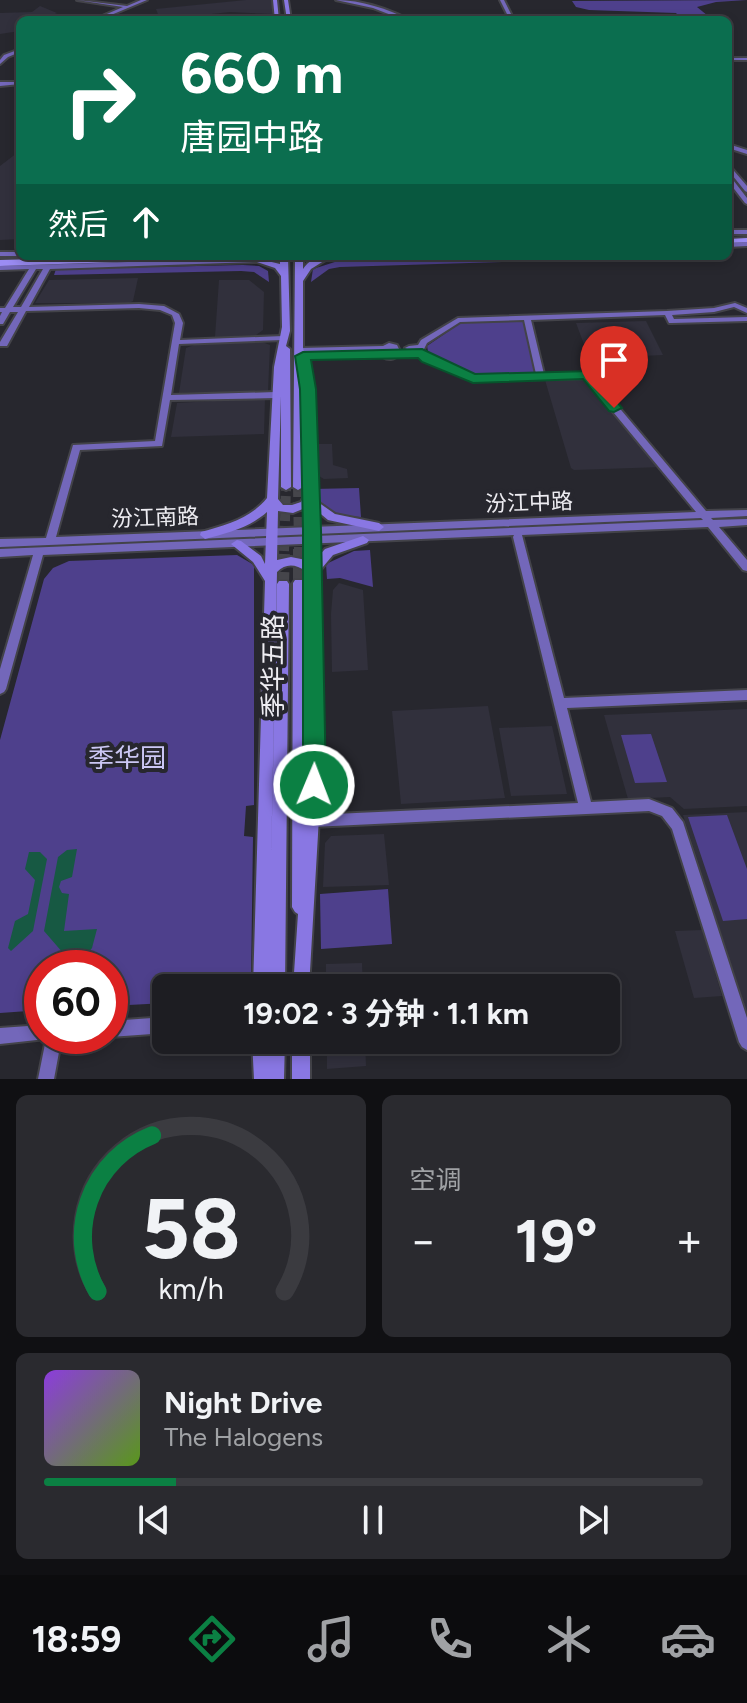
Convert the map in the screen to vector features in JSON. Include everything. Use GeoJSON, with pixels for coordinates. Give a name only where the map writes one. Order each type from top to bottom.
{"type":"FeatureCollection","features":[{"type":"Feature","properties":{"kind":"highway"},"geometry":{"type":"LineString","coordinates":[[0,261],[32,260]]}},
{"type":"Feature","properties":{"kind":"main road"},"geometry":{"type":"LineString","coordinates":[[280,16],[283,0]]}},
{"type":"Feature","properties":{"kind":"main road"},"geometry":{"type":"LineString","coordinates":[[283,9],[288,16]]}},
{"type":"Feature","properties":{"kind":"main road"},"geometry":{"type":"LineString","coordinates":[[255,260],[278,266],[284,275]]}},
{"type":"Feature","properties":{"kind":"main road"},"geometry":{"type":"LineString","coordinates":[[284,260],[286,487]]}},
{"type":"Feature","properties":{"kind":"main road"},"geometry":{"type":"LineString","coordinates":[[298,487],[301,353],[299,260]]}},
{"type":"Feature","properties":{"kind":"main road"},"geometry":{"type":"LineString","coordinates":[[299,279],[308,267],[319,260]]}},
{"type":"Feature","properties":{"kind":"main road"},"geometry":{"type":"LineString","coordinates":[[262,974],[280,580],[271,532],[272,499],[276,395],[284,332]]}},
{"type":"Feature","properties":{"kind":"main road"},"geometry":{"type":"LineString","coordinates":[[301,353],[308,389],[315,766],[302,974]]}},
{"type":"Feature","properties":{"kind":"main road"},"geometry":{"type":"LineString","coordinates":[[272,499],[280,508],[293,509],[311,498]]}},
{"type":"Feature","properties":{"kind":"main road"},"geometry":{"type":"LineString","coordinates":[[311,498],[332,517],[379,527]]}},
{"type":"Feature","properties":{"kind":"main road"},"geometry":{"type":"LineString","coordinates":[[205,535],[246,522],[261,513],[272,499]]}},
{"type":"Feature","properties":{"kind":"main road"},"geometry":{"type":"LineString","coordinates":[[313,571],[329,552],[363,540]]}},
{"type":"Feature","properties":{"kind":"main road"},"geometry":{"type":"LineString","coordinates":[[237,544],[280,580]]}},
{"type":"Feature","properties":{"kind":"main road"},"geometry":{"type":"LineString","coordinates":[[280,580],[276,565],[287,561],[303,563],[313,571]]}},
{"type":"Feature","properties":{"kind":"main road","name":"季华五路"},"geometry":{"type":"LineString","coordinates":[[277,974],[280,580]]}},
{"type":"Feature","properties":{"kind":"main road","name":"季华五路"},"geometry":{"type":"LineString","coordinates":[[280,580],[300,974]]}},
{"type":"Feature","properties":{"kind":"main road"},"geometry":{"type":"LineString","coordinates":[[262,1054],[263,1079]]}},
{"type":"Feature","properties":{"kind":"main road"},"geometry":{"type":"LineString","coordinates":[[275,1079],[276,1054]]}},
{"type":"Feature","properties":{"kind":"main road"},"geometry":{"type":"LineString","coordinates":[[301,1054],[301,1079]]}},
{"type":"Feature","properties":{"kind":"street"},"geometry":{"type":"LineString","coordinates":[[79,0],[128,7]]}},
{"type":"Feature","properties":{"kind":"street"},"geometry":{"type":"LineString","coordinates":[[105,16],[145,0]]}},
{"type":"Feature","properties":{"kind":"street"},"geometry":{"type":"LineString","coordinates":[[338,0],[374,7],[398,16]]}},
{"type":"Feature","properties":{"kind":"street"},"geometry":{"type":"LineString","coordinates":[[349,0],[406,16]]}},
{"type":"Feature","properties":{"kind":"street"},"geometry":{"type":"LineString","coordinates":[[0,63],[6,55]]}},
{"type":"Feature","properties":{"kind":"street"},"geometry":{"type":"LineString","coordinates":[[0,69],[6,55]]}},
{"type":"Feature","properties":{"kind":"street"},"geometry":{"type":"LineString","coordinates":[[732,174],[746,189]]}},
{"type":"Feature","properties":{"kind":"street"},"geometry":{"type":"LineString","coordinates":[[732,179],[747,202]]}},
{"type":"Feature","properties":{"kind":"street"},"geometry":{"type":"LineString","coordinates":[[736,188],[746,189]]}},
{"type":"Feature","properties":{"kind":"street"},"geometry":{"type":"LineString","coordinates":[[0,261],[34,267],[117,260],[255,260]]}},
{"type":"Feature","properties":{"kind":"street"},"geometry":{"type":"LineString","coordinates":[[0,344],[4,344],[48,266]]}},
{"type":"Feature","properties":{"kind":"street"},"geometry":{"type":"LineString","coordinates":[[0,322],[3,310],[34,267]]}},
{"type":"Feature","properties":{"kind":"street"},"geometry":{"type":"LineString","coordinates":[[747,311],[735,305],[714,310],[667,313],[458,320],[424,342],[422,350],[427,359],[473,379],[587,375],[747,567]]}},
{"type":"Feature","properties":{"kind":"street"},"geometry":{"type":"LineString","coordinates":[[3,310],[139,306],[161,308],[175,314],[179,323],[159,444],[76,447],[50,541]]}},
{"type":"Feature","properties":{"kind":"street"},"geometry":{"type":"LineString","coordinates":[[667,313],[672,321],[747,319]]}},
{"type":"Feature","properties":{"kind":"street"},"geometry":{"type":"LineString","coordinates":[[527,317],[540,376]]}},
{"type":"Feature","properties":{"kind":"street"},"geometry":{"type":"LineString","coordinates":[[177,342],[284,332]]}},
{"type":"Feature","properties":{"kind":"street"},"geometry":{"type":"LineString","coordinates":[[301,353],[422,350]]}},
{"type":"Feature","properties":{"kind":"street"},"geometry":{"type":"LineString","coordinates":[[166,398],[276,395]]}},
{"type":"Feature","properties":{"kind":"street","name":"汾江中路"},"geometry":{"type":"LineString","coordinates":[[312,536],[394,539],[708,520],[747,511]]}},
{"type":"Feature","properties":{"kind":"street"},"geometry":{"type":"LineString","coordinates":[[394,539],[518,537],[708,520],[747,525]]}},
{"type":"Feature","properties":{"kind":"street","name":"汾江中路"},"geometry":{"type":"LineString","coordinates":[[312,536],[379,527],[708,520]]}},
{"type":"Feature","properties":{"kind":"street"},"geometry":{"type":"LineString","coordinates":[[271,532],[312,536]]}},
{"type":"Feature","properties":{"kind":"street"},"geometry":{"type":"LineString","coordinates":[[271,532],[313,555]]}},
{"type":"Feature","properties":{"kind":"street","name":"汾江南路"},"geometry":{"type":"LineString","coordinates":[[0,543],[271,532],[312,536]]}},
{"type":"Feature","properties":{"kind":"street","name":"汾江南路"},"geometry":{"type":"LineString","coordinates":[[0,556],[237,544],[271,532]]}},
{"type":"Feature","properties":{"kind":"street"},"geometry":{"type":"LineString","coordinates":[[518,537],[586,808]]}},
{"type":"Feature","properties":{"kind":"street"},"geometry":{"type":"LineString","coordinates":[[0,689],[39,552]]}},
{"type":"Feature","properties":{"kind":"street"},"geometry":{"type":"LineString","coordinates":[[560,703],[747,695]]}},
{"type":"Feature","properties":{"kind":"street"},"geometry":{"type":"LineString","coordinates":[[312,821],[655,806],[676,821],[747,1042]]}},
{"type":"Feature","properties":{"kind":"street"},"geometry":{"type":"LineString","coordinates":[[128,1028],[152,1026]]}},
{"type":"Feature","properties":{"kind":"street"},"geometry":{"type":"LineString","coordinates":[[0,1036],[24,1034]]}},
{"type":"Feature","properties":{"kind":"street"},"geometry":{"type":"LineString","coordinates":[[46,1079],[51,1054]]}},
{"type":"Feature","properties":{"kind":"shaded area"},"geometry":{"type":"Polygon","coordinates":[[[272,0],[272,14],[230,12],[159,16],[156,9],[272,0]]]}},
{"type":"Feature","properties":{"kind":"shaded area"},"geometry":{"type":"Polygon","coordinates":[[[40,6],[57,13],[51,16],[16,16],[16,32],[0,34],[0,13],[32,12],[40,6]]]}},
{"type":"Feature","properties":{"kind":"shaded area"},"geometry":{"type":"Polygon","coordinates":[[[16,154],[16,239],[0,240],[0,166],[16,154]]]}},
{"type":"Feature","properties":{"kind":"shaded area"},"geometry":{"type":"Polygon","coordinates":[[[138,278],[133,301],[129,303],[35,303],[49,280],[138,278]]]}},
{"type":"Feature","properties":{"kind":"shaded area"},"geometry":{"type":"Polygon","coordinates":[[[219,280],[249,280],[264,292],[263,330],[256,335],[215,337],[219,280]]]}},
{"type":"Feature","properties":{"kind":"shaded area"},"geometry":{"type":"Polygon","coordinates":[[[646,321],[663,355],[600,358],[585,347],[576,323],[646,321]]]}},
{"type":"Feature","properties":{"kind":"shaded area"},"geometry":{"type":"Polygon","coordinates":[[[262,342],[270,345],[268,391],[179,393],[186,348],[197,344],[262,342]]]}},
{"type":"Feature","properties":{"kind":"shaded area"},"geometry":{"type":"Polygon","coordinates":[[[586,378],[662,467],[571,468],[545,380],[586,378]]]}},
{"type":"Feature","properties":{"kind":"shaded area"},"geometry":{"type":"Polygon","coordinates":[[[265,398],[264,434],[171,437],[177,403],[265,398]]]}},
{"type":"Feature","properties":{"kind":"shaded area"},"geometry":{"type":"Polygon","coordinates":[[[314,444],[332,444],[333,465],[347,469],[348,478],[324,479],[317,475],[314,469],[314,444]]]}},
{"type":"Feature","properties":{"kind":"shaded area"},"geometry":{"type":"Polygon","coordinates":[[[339,583],[363,590],[368,670],[332,672],[331,614],[333,590],[339,583]]]}},
{"type":"Feature","properties":{"kind":"shaded area"},"geometry":{"type":"Polygon","coordinates":[[[488,706],[505,798],[401,804],[392,711],[488,706]]]}},
{"type":"Feature","properties":{"kind":"shaded area"},"geometry":{"type":"Polygon","coordinates":[[[747,709],[747,806],[684,809],[670,797],[628,799],[604,715],[747,709]]]}},
{"type":"Feature","properties":{"kind":"shaded area"},"geometry":{"type":"Polygon","coordinates":[[[552,726],[567,794],[511,796],[499,728],[552,726]]]}},
{"type":"Feature","properties":{"kind":"shaded area"},"geometry":{"type":"Polygon","coordinates":[[[747,812],[747,1014],[683,815],[747,812]]]}},
{"type":"Feature","properties":{"kind":"shaded area"},"geometry":{"type":"Polygon","coordinates":[[[384,834],[389,885],[323,887],[325,843],[331,836],[384,834]]]}},
{"type":"Feature","properties":{"kind":"shaded area"},"geometry":{"type":"Polygon","coordinates":[[[77,849],[72,877],[61,881],[59,887],[62,893],[69,894],[64,931],[97,929],[90,950],[60,950],[44,931],[58,857],[67,850],[77,849]]]}},
{"type":"Feature","properties":{"kind":"shaded area"},"geometry":{"type":"Polygon","coordinates":[[[29,852],[40,852],[47,859],[33,931],[11,951],[8,948],[15,921],[28,914],[35,880],[25,869],[29,852]]]}},
{"type":"Feature","properties":{"kind":"shaded area"},"geometry":{"type":"Polygon","coordinates":[[[702,930],[722,996],[694,998],[675,931],[702,930]]]}},
{"type":"Feature","properties":{"kind":"shaded area"},"geometry":{"type":"Polygon","coordinates":[[[362,963],[362,974],[326,974],[326,964],[362,963]]]}},
{"type":"Feature","properties":{"kind":"shaded area"},"geometry":{"type":"Polygon","coordinates":[[[327,1054],[366,1054],[366,1066],[327,1069],[327,1054]]]}},
{"type":"Feature","properties":{"kind":"green space"},"geometry":{"type":"Polygon","coordinates":[[[747,0],[697,7],[708,16],[589,10],[576,7],[572,1],[747,0]]]}},
{"type":"Feature","properties":{"kind":"green space"},"geometry":{"type":"Polygon","coordinates":[[[341,260],[572,260],[340,267],[329,269],[311,282],[313,269],[341,260]]]}},
{"type":"Feature","properties":{"kind":"green space"},"geometry":{"type":"Polygon","coordinates":[[[259,266],[268,271],[269,282],[254,272],[241,271],[54,275],[56,269],[259,266]]]}},
{"type":"Feature","properties":{"kind":"green space"},"geometry":{"type":"Polygon","coordinates":[[[524,320],[536,372],[473,375],[429,356],[427,346],[462,322],[524,320]]]}},
{"type":"Feature","properties":{"kind":"green space"},"geometry":{"type":"Polygon","coordinates":[[[359,488],[361,517],[325,509],[313,489],[359,488]]]}},
{"type":"Feature","properties":{"kind":"green space"},"geometry":{"type":"Polygon","coordinates":[[[370,550],[373,587],[340,578],[327,579],[326,564],[354,551],[370,550]]]}},
{"type":"Feature","properties":{"kind":"green space","name":"季华园"},"geometry":{"type":"Polygon","coordinates":[[[237,555],[254,565],[254,805],[246,806],[244,836],[253,837],[251,974],[152,974],[152,1004],[128,1005],[128,950],[24,950],[24,1011],[0,1013],[0,740],[44,579],[53,568],[69,561],[237,555]]]}},
{"type":"Feature","properties":{"kind":"green space"},"geometry":{"type":"Polygon","coordinates":[[[651,734],[667,782],[635,783],[621,735],[651,734]]]}},
{"type":"Feature","properties":{"kind":"green space"},"geometry":{"type":"Polygon","coordinates":[[[727,815],[747,869],[747,919],[723,921],[688,817],[727,815]]]}},
{"type":"Feature","properties":{"kind":"green space"},"geometry":{"type":"Polygon","coordinates":[[[388,889],[392,944],[321,949],[320,894],[388,889]]]}},
{"type":"Feature","properties":{"kind":"tunnel"},"geometry":{"type":"LineString","coordinates":[[284,551],[286,487]]}},
{"type":"Feature","properties":{"kind":"tunnel"},"geometry":{"type":"LineString","coordinates":[[298,487],[299,551]]}},
{"type":"Feature","properties":{"kind":"tunnel"},"geometry":{"type":"LineString","coordinates":[[283,584],[284,549]]}},
{"type":"Feature","properties":{"kind":"tunnel"},"geometry":{"type":"LineString","coordinates":[[299,551],[299,583]]}},
{"type":"Feature","properties":{"kind":"route"},"geometry":{"type":"LineString","coordinates":[[314,785],[312,530],[308,389],[303,356],[422,354],[473,379],[587,375],[614,408]]}}]}
